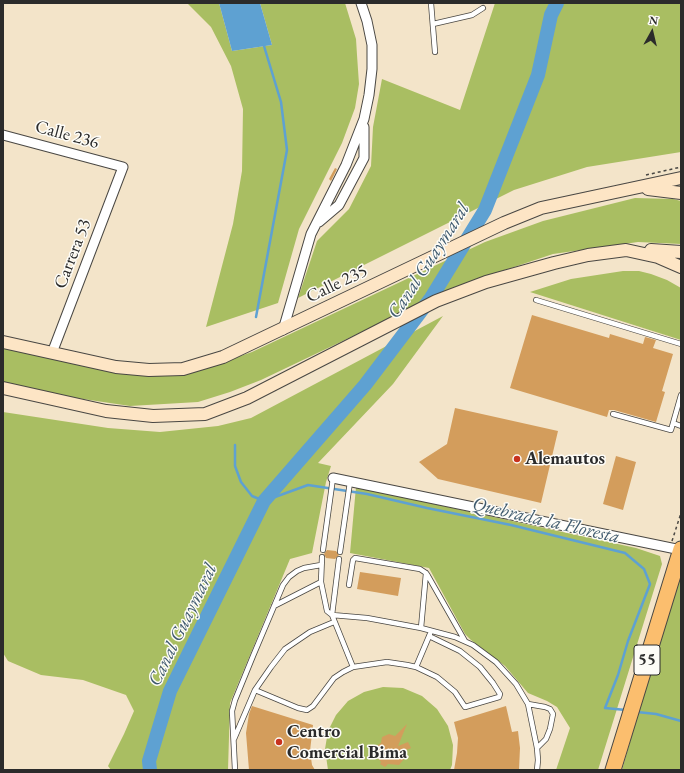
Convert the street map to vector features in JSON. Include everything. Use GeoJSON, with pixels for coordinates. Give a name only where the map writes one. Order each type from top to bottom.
{"type":"FeatureCollection","features":[{"type":"Feature","properties":{"kind":"highway","name":"55"},"geometry":{"type":"LineString","coordinates":[[613,770],[681,550]]}},
{"type":"Feature","properties":{"kind":"main road","name":"Calle 235"},"geometry":{"type":"LineString","coordinates":[[3,342],[116,367],[149,370],[183,369],[223,358],[504,223],[541,208],[681,178]]}},
{"type":"Feature","properties":{"kind":"main road"},"geometry":{"type":"LineString","coordinates":[[629,188],[654,189],[681,193]]}},
{"type":"Feature","properties":{"kind":"main road"},"geometry":{"type":"LineString","coordinates":[[626,250],[658,257],[681,267]]}},
{"type":"Feature","properties":{"kind":"main road"},"geometry":{"type":"LineString","coordinates":[[3,388],[106,411],[153,416],[205,414],[247,398],[436,301],[486,282],[515,273],[588,255],[626,250],[681,252]]}},
{"type":"Feature","properties":{"kind":"street"},"geometry":{"type":"LineString","coordinates":[[283,330],[311,234],[346,165],[364,119],[372,69],[372,46],[367,21],[361,3]]}},
{"type":"Feature","properties":{"kind":"street"},"geometry":{"type":"LineString","coordinates":[[316,225],[339,205],[364,158],[364,119]]}},
{"type":"Feature","properties":{"kind":"street","name":"Calle 236"},"geometry":{"type":"LineString","coordinates":[[3,135],[124,166]]}},
{"type":"Feature","properties":{"kind":"street","name":"Carrera 53"},"geometry":{"type":"LineString","coordinates":[[52,353],[124,166]]}},
{"type":"Feature","properties":{"kind":"street"},"geometry":{"type":"LineString","coordinates":[[328,200],[333,196],[337,196],[340,200],[339,205]]}},
{"type":"Feature","properties":{"kind":"street"},"geometry":{"type":"LineString","coordinates":[[291,300],[291,308],[294,313],[304,320]]}},
{"type":"Feature","properties":{"kind":"street"},"geometry":{"type":"LineString","coordinates":[[334,478],[681,550]]}},
{"type":"Feature","properties":{"kind":"lane"},"geometry":{"type":"LineString","coordinates":[[431,3],[434,24],[435,52]]}},
{"type":"Feature","properties":{"kind":"lane"},"geometry":{"type":"LineString","coordinates":[[434,24],[472,15],[484,8]]}},
{"type":"Feature","properties":{"kind":"lane"},"geometry":{"type":"LineString","coordinates":[[536,300],[681,344]]}},
{"type":"Feature","properties":{"kind":"lane"},"geometry":{"type":"LineString","coordinates":[[613,414],[671,430],[681,395]]}},
{"type":"Feature","properties":{"kind":"lane"},"geometry":{"type":"LineString","coordinates":[[673,423],[681,426]]}},
{"type":"Feature","properties":{"kind":"lane"},"geometry":{"type":"LineString","coordinates":[[323,550],[334,478]]}},
{"type":"Feature","properties":{"kind":"lane"},"geometry":{"type":"LineString","coordinates":[[340,552],[350,482]]}},
{"type":"Feature","properties":{"kind":"lane"},"geometry":{"type":"LineString","coordinates":[[255,690],[307,710],[312,706],[334,678],[343,672],[353,667],[387,662],[416,667],[437,678],[455,692],[465,708],[500,696],[493,683],[480,668],[460,651],[421,628],[367,618],[332,615],[327,611],[321,582],[322,557]]}},
{"type":"Feature","properties":{"kind":"lane"},"geometry":{"type":"LineString","coordinates":[[349,585],[353,560],[355,558],[420,569],[428,576],[465,641]]}},
{"type":"Feature","properties":{"kind":"lane"},"geometry":{"type":"LineString","coordinates":[[339,559],[332,615],[353,667]]}},
{"type":"Feature","properties":{"kind":"lane"},"geometry":{"type":"LineString","coordinates":[[235,770],[232,711],[235,700],[274,606],[289,577],[304,568],[321,565]]}},
{"type":"Feature","properties":{"kind":"lane"},"geometry":{"type":"LineString","coordinates":[[421,628],[426,573]]}},
{"type":"Feature","properties":{"kind":"lane"},"geometry":{"type":"LineString","coordinates":[[274,606],[321,582]]}},
{"type":"Feature","properties":{"kind":"lane"},"geometry":{"type":"LineString","coordinates":[[233,741],[255,690],[285,649],[310,632],[334,622]]}},
{"type":"Feature","properties":{"kind":"lane"},"geometry":{"type":"LineString","coordinates":[[430,633],[455,637],[473,645],[496,662],[516,684],[528,704],[537,748],[537,770]]}},
{"type":"Feature","properties":{"kind":"lane"},"geometry":{"type":"LineString","coordinates":[[416,667],[430,633]]}},
{"type":"Feature","properties":{"kind":"lane"},"geometry":{"type":"LineString","coordinates":[[528,704],[545,707],[550,709],[553,714],[546,739],[537,748]]}},
{"type":"Feature","properties":{"kind":"green space"},"geometry":{"type":"Polygon","coordinates":[[[187,3],[219,3],[232,51],[272,45],[260,3],[345,3],[356,39],[359,84],[355,108],[342,143],[299,229],[278,303],[206,327],[233,224],[242,171],[243,109],[231,66],[211,27],[187,3]]]}},
{"type":"Feature","properties":{"kind":"green space"},"geometry":{"type":"Polygon","coordinates":[[[495,3],[681,3],[681,152],[587,167],[514,190],[298,298],[317,241],[349,209],[371,166],[373,127],[382,79],[460,110],[495,3]]]}},
{"type":"Feature","properties":{"kind":"green space"},"geometry":{"type":"Polygon","coordinates":[[[635,198],[673,199],[681,201],[681,244],[638,242],[553,254],[487,276],[439,295],[261,380],[198,402],[130,406],[63,396],[3,382],[3,348],[128,373],[188,374],[252,352],[485,242],[543,221],[635,198]]]}},
{"type":"Feature","properties":{"kind":"green space"},"geometry":{"type":"Polygon","coordinates":[[[623,271],[639,271],[651,274],[667,280],[681,288],[681,340],[530,292],[571,279],[623,271]]]}},
{"type":"Feature","properties":{"kind":"green space"},"geometry":{"type":"Polygon","coordinates":[[[443,316],[393,384],[318,463],[331,466],[326,482],[312,553],[290,559],[230,703],[228,770],[111,770],[108,766],[134,711],[126,695],[83,680],[41,675],[8,661],[3,653],[3,412],[108,428],[160,432],[218,426],[251,418],[443,316]]]}},
{"type":"Feature","properties":{"kind":"green space"},"geometry":{"type":"Polygon","coordinates":[[[356,487],[636,548],[660,556],[662,564],[598,770],[556,770],[570,728],[557,707],[528,693],[505,666],[465,634],[429,568],[350,553],[356,487]]]}},
{"type":"Feature","properties":{"kind":"green space"},"geometry":{"type":"Polygon","coordinates":[[[681,570],[681,770],[622,770],[670,603],[681,570]]]}},
{"type":"Feature","properties":{"kind":"green space"},"geometry":{"type":"Polygon","coordinates":[[[383,687],[403,688],[422,696],[437,709],[448,726],[453,745],[452,765],[450,770],[328,770],[325,749],[328,731],[336,715],[348,701],[364,692],[383,687]]]}},
{"type":"Feature","properties":{"kind":"water"},"geometry":{"type":"Polygon","coordinates":[[[219,3],[260,3],[272,45],[232,51],[219,3]]]}},
{"type":"Feature","properties":{"kind":"building"},"geometry":{"type":"Polygon","coordinates":[[[335,168],[337,169],[331,181],[329,179],[335,168]]]}},
{"type":"Feature","properties":{"kind":"building"},"geometry":{"type":"Polygon","coordinates":[[[532,315],[609,338],[610,334],[643,344],[645,337],[656,340],[653,348],[673,354],[662,391],[665,392],[656,422],[614,410],[609,410],[607,417],[510,388],[532,315]]]}},
{"type":"Feature","properties":{"kind":"building"},"geometry":{"type":"Polygon","coordinates":[[[455,408],[558,431],[541,503],[438,479],[419,462],[447,444],[455,408]]]}},
{"type":"Feature","properties":{"kind":"building"},"geometry":{"type":"Polygon","coordinates":[[[616,456],[636,462],[623,510],[603,504],[616,456]]]}},
{"type":"Feature","properties":{"kind":"building"},"geometry":{"type":"Polygon","coordinates":[[[327,550],[336,551],[339,555],[335,559],[326,558],[324,554],[327,550]]]}},
{"type":"Feature","properties":{"kind":"building"},"geometry":{"type":"Polygon","coordinates":[[[360,572],[401,578],[398,596],[357,589],[360,572]]]}},
{"type":"Feature","properties":{"kind":"building","name":"Centro Comercial Bima"},"geometry":{"type":"Polygon","coordinates":[[[252,706],[313,725],[310,751],[312,765],[315,770],[249,770],[246,733],[252,706]]]}},
{"type":"Feature","properties":{"kind":"building","name":"Centro Comercial Bima"},"geometry":{"type":"Polygon","coordinates":[[[506,706],[512,732],[518,731],[520,748],[519,770],[454,770],[458,738],[454,722],[506,706]]]}},
{"type":"Feature","properties":{"kind":"building"},"geometry":{"type":"Polygon","coordinates":[[[407,724],[398,746],[408,742],[411,748],[406,750],[404,759],[399,765],[388,764],[385,767],[380,764],[381,762],[373,752],[381,743],[382,737],[389,734],[395,736],[407,724]]]}},
{"type":"Feature","properties":{"kind":"waterway","name":"Canal Guaymaral"},"geometry":{"type":"LineString","coordinates":[[150,770],[149,761],[170,691],[264,501],[365,385],[431,298],[485,210],[538,75],[551,15],[557,3]]}},
{"type":"Feature","properties":{"kind":"waterway","name":"Canal Guaymaral"},"geometry":{"type":"LineString","coordinates":[[256,317],[287,150],[281,102],[264,46]]}},
{"type":"Feature","properties":{"kind":"waterway","name":"Quebrada la Floresta"},"geometry":{"type":"LineString","coordinates":[[235,445],[235,466],[241,482],[252,496],[264,501],[308,485],[367,494],[511,525],[625,553],[644,569],[650,584],[628,641],[618,675],[605,708],[626,710]]}},
{"type":"Feature","properties":{"kind":"waterway","name":"Quebrada la Floresta"},"geometry":{"type":"LineString","coordinates":[[637,712],[656,714],[681,721]]}},
{"type":"Feature","properties":{"kind":"place","name":"Alemautos"},"geometry":{"type":"Point","coordinates":[517,459]}},
{"type":"Feature","properties":{"kind":"place","name":"Centro Comercial Bima"},"geometry":{"type":"Point","coordinates":[279,742]}}]}
